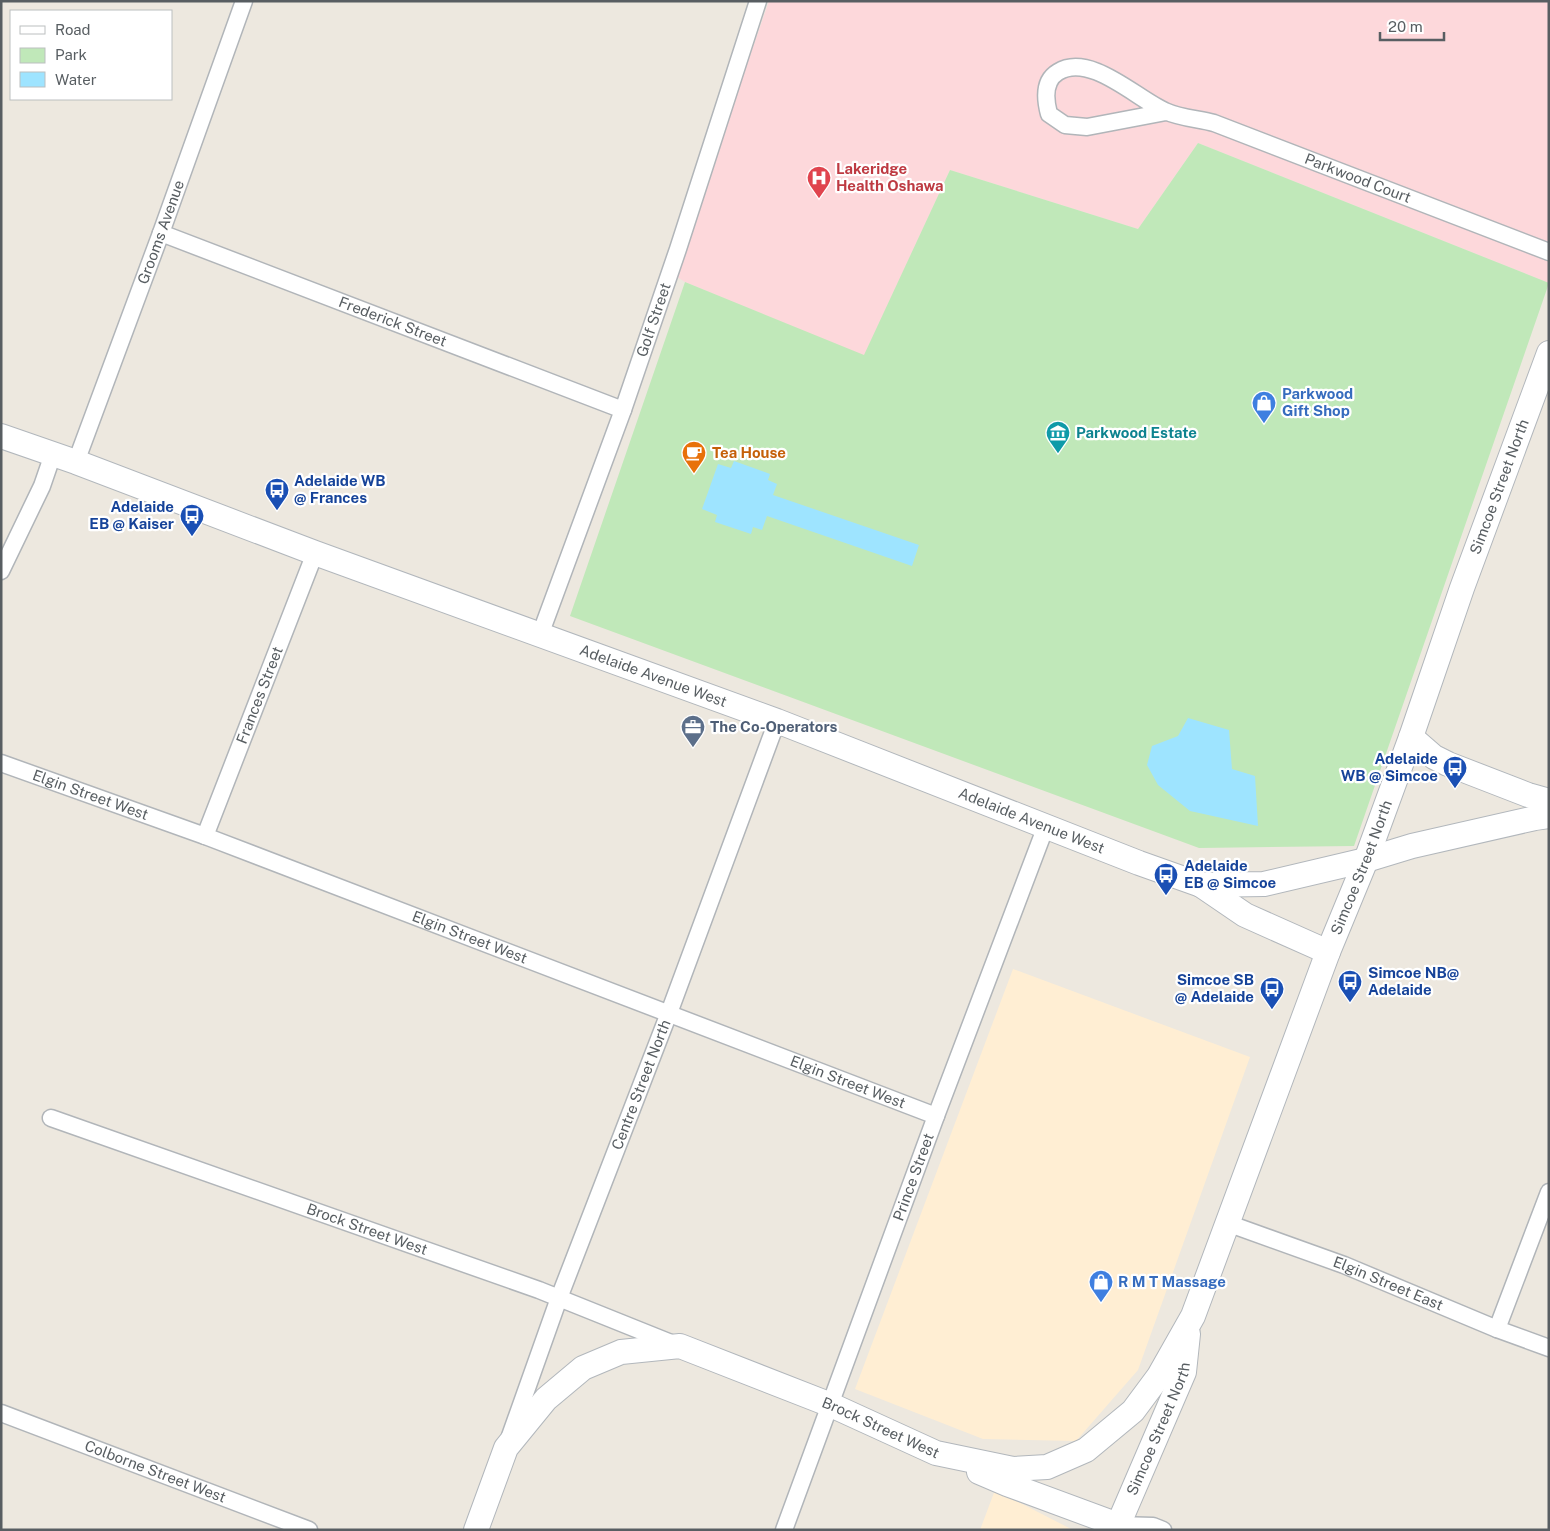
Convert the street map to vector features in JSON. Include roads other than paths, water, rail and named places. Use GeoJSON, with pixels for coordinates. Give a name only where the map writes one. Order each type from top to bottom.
{"type":"FeatureCollection","features":[{"type":"Feature","properties":{"kind":"main road","name":"Simcoe Street North"},"geometry":{"type":"LineString","coordinates":[[1086,1450],[1133,1411],[1159,1376],[1189,1324],[1328,952],[1366,860],[1411,738],[1462,588],[1549,353]]}},
{"type":"Feature","properties":{"kind":"main road","name":"Adelaide Avenue West"},"geometry":{"type":"LineString","coordinates":[[1,436],[76,462],[315,553],[777,721],[1139,863],[1201,884],[1264,884],[1366,860],[1422,844],[1549,816]]}},
{"type":"Feature","properties":{"kind":"main road"},"geometry":{"type":"LineString","coordinates":[[1411,738],[1434,757],[1448,764],[1549,802]]}},
{"type":"Feature","properties":{"kind":"main road"},"geometry":{"type":"LineString","coordinates":[[1201,884],[1245,915],[1328,952]]}},
{"type":"Feature","properties":{"kind":"main road","name":"Simcoe Street North"},"geometry":{"type":"LineString","coordinates":[[1117,1527],[1184,1372],[1189,1324]]}},
{"type":"Feature","properties":{"kind":"main road","name":"Brock Street West"},"geometry":{"type":"LineString","coordinates":[[582,1368],[621,1352],[680,1346],[831,1405],[936,1453],[1013,1469],[1047,1467],[1086,1450]]}},
{"type":"Feature","properties":{"kind":"main road","name":"Centre Street North"},"geometry":{"type":"LineString","coordinates":[[476,1530],[506,1448],[546,1399],[582,1368]]}},
{"type":"Feature","properties":{"kind":"main road"},"geometry":{"type":"LineString","coordinates":[[936,1453],[1007,1484],[1117,1527]]}},
{"type":"Feature","properties":{"kind":"street","name":"Grooms Avenue"},"geometry":{"type":"LineString","coordinates":[[76,462],[244,1]]}},
{"type":"Feature","properties":{"kind":"street","name":"Golf Street"},"geometry":{"type":"LineString","coordinates":[[540,635],[623,410],[678,249],[758,1]]}},
{"type":"Feature","properties":{"kind":"street","name":"Parkwood Court"},"geometry":{"type":"LineString","coordinates":[[1166,112],[1087,127],[1065,125],[1049,114],[1046,99],[1047,86],[1054,75],[1063,69],[1077,67],[1092,69],[1166,112],[1214,123],[1549,252]]}},
{"type":"Feature","properties":{"kind":"street","name":"Frederick Street"},"geometry":{"type":"LineString","coordinates":[[161,233],[623,410]]}},
{"type":"Feature","properties":{"kind":"street"},"geometry":{"type":"LineString","coordinates":[[1,571],[42,486],[52,454]]}},
{"type":"Feature","properties":{"kind":"street","name":"Frances Street"},"geometry":{"type":"LineString","coordinates":[[205,836],[315,553]]}},
{"type":"Feature","properties":{"kind":"street","name":"Centre Street North"},"geometry":{"type":"LineString","coordinates":[[506,1448],[558,1298],[669,1013],[777,721]]}},
{"type":"Feature","properties":{"kind":"street","name":"Elgin Street West"},"geometry":{"type":"LineString","coordinates":[[1,763],[205,836],[936,1116]]}},
{"type":"Feature","properties":{"kind":"street","name":"Prince Street"},"geometry":{"type":"LineString","coordinates":[[784,1530],[936,1116],[1046,826]]}},
{"type":"Feature","properties":{"kind":"street","name":"Brock Street West"},"geometry":{"type":"LineString","coordinates":[[51,1118],[558,1298],[680,1346]]}},
{"type":"Feature","properties":{"kind":"street"},"geometry":{"type":"LineString","coordinates":[[1497,1329],[1549,1192]]}},
{"type":"Feature","properties":{"kind":"street","name":"Elgin Street East"},"geometry":{"type":"LineString","coordinates":[[1227,1223],[1344,1266],[1497,1329],[1549,1348]]}},
{"type":"Feature","properties":{"kind":"street","name":"Colborne Street West"},"geometry":{"type":"LineString","coordinates":[[1,1413],[309,1530]]}},
{"type":"Feature","properties":{"kind":"street"},"geometry":{"type":"LineString","coordinates":[[1117,1527],[1153,1526],[1163,1530]]}},
{"type":"Feature","properties":{"kind":"water"},"geometry":{"type":"Polygon","coordinates":[[[734,461],[770,474],[768,480],[777,484],[773,495],[919,545],[912,566],[767,516],[762,530],[753,527],[751,534],[715,522],[717,515],[702,509],[718,464],[731,468],[734,461]]]}},
{"type":"Feature","properties":{"kind":"water"},"geometry":{"type":"Polygon","coordinates":[[[1188,718],[1229,730],[1232,769],[1255,776],[1258,826],[1190,811],[1158,785],[1147,765],[1152,746],[1178,736],[1188,718]]]}},
{"type":"Feature","properties":{"kind":"place","name":"Lakeridge Health Oshawa"},"geometry":{"type":"Point","coordinates":[819,199]}},
{"type":"Feature","properties":{"kind":"place","name":"Parkwood Gift Shop"},"geometry":{"type":"Point","coordinates":[1264,424]}},
{"type":"Feature","properties":{"kind":"place","name":"Parkwood Estate"},"geometry":{"type":"Point","coordinates":[1058,454]}},
{"type":"Feature","properties":{"kind":"place","name":"Tea House"},"geometry":{"type":"Point","coordinates":[694,474]}},
{"type":"Feature","properties":{"kind":"place","name":"Adelaide WB @ Frances"},"geometry":{"type":"Point","coordinates":[277,511]}},
{"type":"Feature","properties":{"kind":"place","name":"Adelaide EB @ Kaiser"},"geometry":{"type":"Point","coordinates":[192,537]}},
{"type":"Feature","properties":{"kind":"place","name":"The Co-Operators"},"geometry":{"type":"Point","coordinates":[693,748]}},
{"type":"Feature","properties":{"kind":"place","name":"Adelaide WB @ Simcoe"},"geometry":{"type":"Point","coordinates":[1455,789]}},
{"type":"Feature","properties":{"kind":"place","name":"Adelaide EB @ Simcoe"},"geometry":{"type":"Point","coordinates":[1166,896]}},
{"type":"Feature","properties":{"kind":"place","name":"Simcoe NB@ Adelaide"},"geometry":{"type":"Point","coordinates":[1350,1003]}},
{"type":"Feature","properties":{"kind":"place","name":"Simcoe SB @ Adelaide"},"geometry":{"type":"Point","coordinates":[1272,1010]}},
{"type":"Feature","properties":{"kind":"place","name":"R M T Massage"},"geometry":{"type":"Point","coordinates":[1101,1303]}}]}
